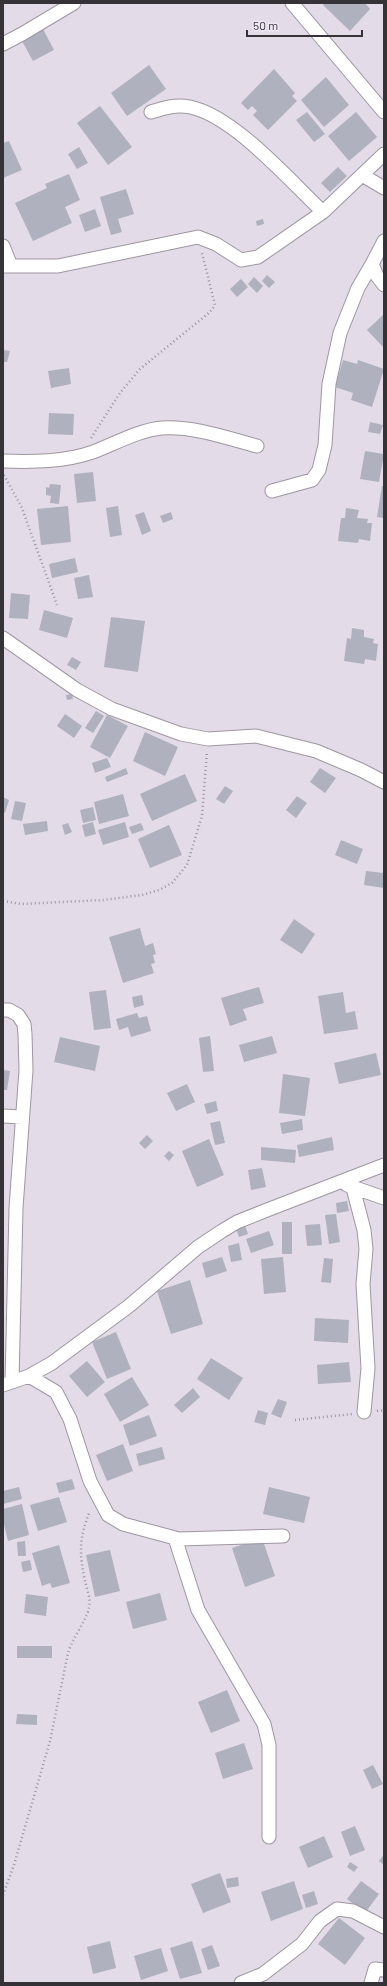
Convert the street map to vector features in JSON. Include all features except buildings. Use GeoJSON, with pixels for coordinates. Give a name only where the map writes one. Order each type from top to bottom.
{"type":"FeatureCollection","features":[{"type":"Feature","properties":{"kind":"street"},"geometry":{"type":"LineString","coordinates":[[3,44],[74,3]]}},
{"type":"Feature","properties":{"kind":"street"},"geometry":{"type":"LineString","coordinates":[[292,3],[384,112]]}},
{"type":"Feature","properties":{"kind":"street"},"geometry":{"type":"LineString","coordinates":[[151,112],[170,106],[182,106],[200,110],[212,115],[254,146],[324,212]]}},
{"type":"Feature","properties":{"kind":"street"},"geometry":{"type":"LineString","coordinates":[[3,246],[7,266],[58,266],[198,237],[216,244],[241,260],[248,260],[258,257],[324,212],[384,154]]}},
{"type":"Feature","properties":{"kind":"street"},"geometry":{"type":"LineString","coordinates":[[362,176],[384,188]]}},
{"type":"Feature","properties":{"kind":"street"},"geometry":{"type":"LineString","coordinates":[[272,492],[312,480],[319,470],[324,445],[329,384],[340,333],[358,288],[384,241]]}},
{"type":"Feature","properties":{"kind":"street"},"geometry":{"type":"LineString","coordinates":[[372,264],[377,276],[384,285]]}},
{"type":"Feature","properties":{"kind":"street"},"geometry":{"type":"LineString","coordinates":[[3,462],[50,460],[92,452],[119,440],[161,428],[207,433],[257,446]]}},
{"type":"Feature","properties":{"kind":"street"},"geometry":{"type":"LineString","coordinates":[[3,638],[77,690],[112,709],[181,734],[208,739],[256,736],[316,752],[362,770],[384,782]]}},
{"type":"Feature","properties":{"kind":"street"},"geometry":{"type":"LineString","coordinates":[[3,1010],[9,1010],[18,1015],[24,1024],[26,1034],[26,1070],[16,1208],[7,1383],[30,1376],[94,1333],[222,1230],[237,1222],[384,1165]]}},
{"type":"Feature","properties":{"kind":"street"},"geometry":{"type":"LineString","coordinates":[[3,1116],[22,1117]]}},
{"type":"Feature","properties":{"kind":"street"},"geometry":{"type":"LineString","coordinates":[[340,1182],[384,1198]]}},
{"type":"Feature","properties":{"kind":"street"},"geometry":{"type":"LineString","coordinates":[[353,1188],[364,1230],[366,1249],[363,1284],[368,1368],[364,1412]]}},
{"type":"Feature","properties":{"kind":"street"},"geometry":{"type":"LineString","coordinates":[[30,1376],[56,1392],[70,1419],[81,1456],[97,1496],[108,1515],[123,1524],[175,1538],[283,1536]]}},
{"type":"Feature","properties":{"kind":"street"},"geometry":{"type":"LineString","coordinates":[[175,1538],[198,1610],[264,1724],[269,1745],[270,1760],[269,1837]]}},
{"type":"Feature","properties":{"kind":"street"},"geometry":{"type":"LineString","coordinates":[[242,1983],[263,1974],[302,1944],[320,1921],[337,1909],[353,1911],[384,1927]]}},
{"type":"Feature","properties":{"kind":"street"},"geometry":{"type":"LineString","coordinates":[[371,1983],[375,1969],[384,1970]]}},
{"type":"Feature","properties":{"kind":"path"},"geometry":{"type":"LineString","coordinates":[[81,454],[120,393],[140,369],[210,312],[215,306],[198,237]]}},
{"type":"Feature","properties":{"kind":"path"},"geometry":{"type":"LineString","coordinates":[[3,473],[22,508],[57,605]]}},
{"type":"Feature","properties":{"kind":"path"},"geometry":{"type":"LineString","coordinates":[[3,901],[21,904],[103,900],[142,895],[159,890],[172,883],[187,865],[202,816],[208,739]]}},
{"type":"Feature","properties":{"kind":"path"},"geometry":{"type":"LineString","coordinates":[[295,1420],[384,1410]]}},
{"type":"Feature","properties":{"kind":"path"},"geometry":{"type":"LineString","coordinates":[[3,1895],[14,1866],[50,1741],[68,1653],[72,1640],[89,1609],[89,1599],[79,1548],[83,1528],[97,1496]]}}]}
